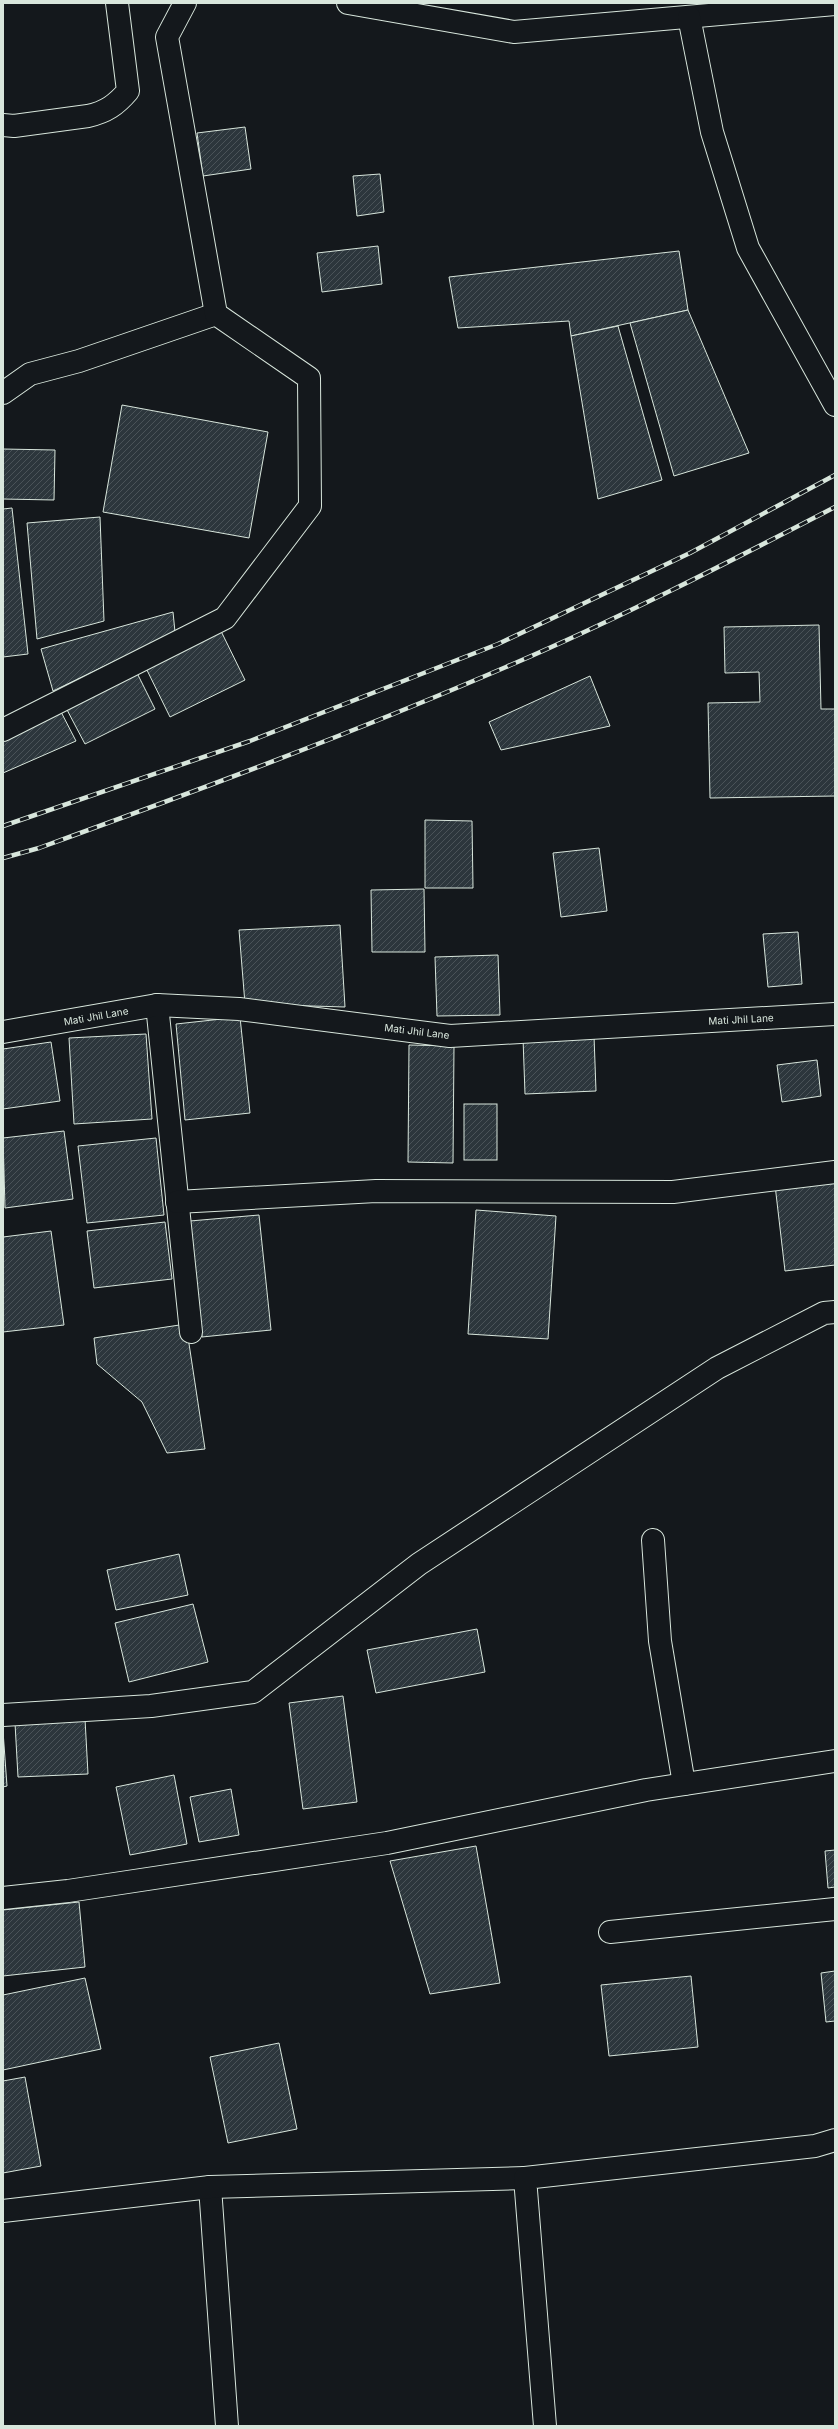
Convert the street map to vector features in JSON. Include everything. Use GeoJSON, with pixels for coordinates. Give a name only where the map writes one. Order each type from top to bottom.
{"type":"FeatureCollection","features":[{"type":"Feature","properties":{"kind":"street"},"geometry":{"type":"LineString","coordinates":[[3,125],[14,126],[88,116],[100,113],[116,105],[128,91],[117,3]]}},
{"type":"Feature","properties":{"kind":"street"},"geometry":{"type":"LineString","coordinates":[[3,730],[224,618],[310,506],[309,378],[216,314],[167,37],[186,3]]}},
{"type":"Feature","properties":{"kind":"street"},"geometry":{"type":"LineString","coordinates":[[348,3],[514,32],[835,4]]}},
{"type":"Feature","properties":{"kind":"street"},"geometry":{"type":"LineString","coordinates":[[689,17],[712,132],[748,248],[834,403]]}},
{"type":"Feature","properties":{"kind":"street"},"geometry":{"type":"LineString","coordinates":[[3,393],[30,374],[79,361],[216,314]]}},
{"type":"Feature","properties":{"kind":"street"},"geometry":{"type":"LineString","coordinates":[[157,1005],[191,1332]]}},
{"type":"Feature","properties":{"kind":"street","name":"Mati Jhil Lane"},"geometry":{"type":"LineString","coordinates":[[3,1032],[157,1005],[239,1009],[450,1036],[835,1014]]}},
{"type":"Feature","properties":{"kind":"street"},"geometry":{"type":"LineString","coordinates":[[177,1202],[376,1191],[673,1192],[835,1172]]}},
{"type":"Feature","properties":{"kind":"street"},"geometry":{"type":"LineString","coordinates":[[3,1714],[151,1706],[253,1692],[419,1564],[717,1368],[824,1313],[835,1312]]}},
{"type":"Feature","properties":{"kind":"street"},"geometry":{"type":"LineString","coordinates":[[653,1540],[660,1642],[684,1784]]}},
{"type":"Feature","properties":{"kind":"street"},"geometry":{"type":"LineString","coordinates":[[3,1898],[76,1890],[387,1843],[684,1784],[835,1761]]}},
{"type":"Feature","properties":{"kind":"street"},"geometry":{"type":"LineString","coordinates":[[610,1932],[835,1909]]}},
{"type":"Feature","properties":{"kind":"street"},"geometry":{"type":"LineString","coordinates":[[3,2211],[210,2187],[526,2178],[815,2146],[835,2140]]}},
{"type":"Feature","properties":{"kind":"street"},"geometry":{"type":"LineString","coordinates":[[526,2178],[545,2426]]}},
{"type":"Feature","properties":{"kind":"street"},"geometry":{"type":"LineString","coordinates":[[210,2187],[227,2426]]}},
{"type":"Feature","properties":{"kind":"building"},"geometry":{"type":"Polygon","coordinates":[[[245,127],[251,169],[203,176],[197,133],[245,127]]]}},
{"type":"Feature","properties":{"kind":"building"},"geometry":{"type":"Polygon","coordinates":[[[380,174],[384,212],[357,216],[353,176],[380,174]]]}},
{"type":"Feature","properties":{"kind":"building"},"geometry":{"type":"Polygon","coordinates":[[[378,246],[382,284],[322,292],[317,253],[378,246]]]}},
{"type":"Feature","properties":{"kind":"building"},"geometry":{"type":"Polygon","coordinates":[[[679,251],[688,310],[571,336],[569,321],[458,328],[449,277],[679,251]]]}},
{"type":"Feature","properties":{"kind":"building"},"geometry":{"type":"Polygon","coordinates":[[[688,310],[749,453],[674,476],[630,323],[688,310]]]}},
{"type":"Feature","properties":{"kind":"building"},"geometry":{"type":"Polygon","coordinates":[[[618,326],[662,480],[598,499],[571,336],[618,326]]]}},
{"type":"Feature","properties":{"kind":"building"},"geometry":{"type":"Polygon","coordinates":[[[122,405],[268,432],[249,538],[103,512],[122,405]]]}},
{"type":"Feature","properties":{"kind":"building"},"geometry":{"type":"Polygon","coordinates":[[[3,449],[55,450],[54,500],[3,499],[3,449]]]}},
{"type":"Feature","properties":{"kind":"building"},"geometry":{"type":"Polygon","coordinates":[[[12,508],[28,654],[3,657],[3,509],[12,508]]]}},
{"type":"Feature","properties":{"kind":"building"},"geometry":{"type":"Polygon","coordinates":[[[100,517],[104,621],[37,639],[27,523],[100,517]]]}},
{"type":"Feature","properties":{"kind":"building"},"geometry":{"type":"Polygon","coordinates":[[[173,612],[175,632],[53,691],[41,649],[173,612]]]}},
{"type":"Feature","properties":{"kind":"building"},"geometry":{"type":"Polygon","coordinates":[[[819,625],[821,709],[835,709],[835,796],[710,798],[708,703],[760,702],[759,672],[725,673],[724,627],[819,625]]]}},
{"type":"Feature","properties":{"kind":"building"},"geometry":{"type":"Polygon","coordinates":[[[219,627],[245,680],[170,717],[144,664],[219,627]]]}},
{"type":"Feature","properties":{"kind":"building"},"geometry":{"type":"Polygon","coordinates":[[[136,671],[155,709],[85,744],[65,706],[136,671]]]}},
{"type":"Feature","properties":{"kind":"building"},"geometry":{"type":"Polygon","coordinates":[[[590,676],[610,726],[501,750],[489,722],[590,676]]]}},
{"type":"Feature","properties":{"kind":"building"},"geometry":{"type":"Polygon","coordinates":[[[59,708],[76,741],[3,773],[3,734],[59,708]]]}},
{"type":"Feature","properties":{"kind":"building"},"geometry":{"type":"Polygon","coordinates":[[[425,820],[472,821],[473,888],[425,888],[425,820]]]}},
{"type":"Feature","properties":{"kind":"building"},"geometry":{"type":"Polygon","coordinates":[[[599,848],[607,911],[561,917],[553,853],[599,848]]]}},
{"type":"Feature","properties":{"kind":"building"},"geometry":{"type":"Polygon","coordinates":[[[424,889],[425,952],[372,952],[371,890],[424,889]]]}},
{"type":"Feature","properties":{"kind":"building"},"geometry":{"type":"Polygon","coordinates":[[[340,925],[345,1007],[245,1004],[239,930],[340,925]]]}},
{"type":"Feature","properties":{"kind":"building"},"geometry":{"type":"Polygon","coordinates":[[[798,932],[802,984],[768,987],[763,934],[798,932]]]}},
{"type":"Feature","properties":{"kind":"building"},"geometry":{"type":"Polygon","coordinates":[[[498,955],[500,1015],[437,1016],[435,957],[498,955]]]}},
{"type":"Feature","properties":{"kind":"building"},"geometry":{"type":"Polygon","coordinates":[[[240,1017],[250,1113],[185,1120],[176,1024],[240,1017]]]}},
{"type":"Feature","properties":{"kind":"building"},"geometry":{"type":"Polygon","coordinates":[[[146,1034],[152,1119],[74,1124],[69,1038],[146,1034]]]}},
{"type":"Feature","properties":{"kind":"building"},"geometry":{"type":"Polygon","coordinates":[[[594,1036],[596,1091],[525,1094],[523,1038],[594,1036]]]}},
{"type":"Feature","properties":{"kind":"building"},"geometry":{"type":"Polygon","coordinates":[[[51,1042],[60,1101],[3,1109],[3,1049],[51,1042]]]}},
{"type":"Feature","properties":{"kind":"building"},"geometry":{"type":"Polygon","coordinates":[[[409,1045],[454,1046],[453,1163],[408,1162],[409,1045]]]}},
{"type":"Feature","properties":{"kind":"building"},"geometry":{"type":"Polygon","coordinates":[[[817,1060],[821,1096],[782,1102],[777,1065],[817,1060]]]}},
{"type":"Feature","properties":{"kind":"building"},"geometry":{"type":"Polygon","coordinates":[[[464,1104],[497,1104],[497,1160],[464,1160],[464,1104]]]}},
{"type":"Feature","properties":{"kind":"building"},"geometry":{"type":"Polygon","coordinates":[[[64,1131],[73,1199],[5,1208],[3,1138],[64,1131]]]}},
{"type":"Feature","properties":{"kind":"building"},"geometry":{"type":"Polygon","coordinates":[[[156,1138],[164,1215],[87,1223],[78,1146],[156,1138]]]}},
{"type":"Feature","properties":{"kind":"building"},"geometry":{"type":"Polygon","coordinates":[[[835,1178],[835,1265],[785,1271],[775,1185],[835,1178]]]}},
{"type":"Feature","properties":{"kind":"building"},"geometry":{"type":"Polygon","coordinates":[[[476,1210],[556,1216],[548,1339],[468,1334],[476,1210]]]}},
{"type":"Feature","properties":{"kind":"building"},"geometry":{"type":"Polygon","coordinates":[[[259,1215],[271,1330],[202,1337],[190,1221],[259,1215]]]}},
{"type":"Feature","properties":{"kind":"building"},"geometry":{"type":"Polygon","coordinates":[[[165,1222],[172,1279],[94,1288],[87,1231],[165,1222]]]}},
{"type":"Feature","properties":{"kind":"building"},"geometry":{"type":"Polygon","coordinates":[[[51,1231],[64,1325],[3,1332],[3,1237],[51,1231]]]}},
{"type":"Feature","properties":{"kind":"building"},"geometry":{"type":"Polygon","coordinates":[[[186,1324],[205,1449],[167,1453],[142,1402],[97,1364],[94,1338],[186,1324]]]}},
{"type":"Feature","properties":{"kind":"building"},"geometry":{"type":"Polygon","coordinates":[[[179,1554],[188,1595],[116,1610],[107,1570],[179,1554]]]}},
{"type":"Feature","properties":{"kind":"building"},"geometry":{"type":"Polygon","coordinates":[[[193,1604],[208,1662],[129,1682],[115,1623],[193,1604]]]}},
{"type":"Feature","properties":{"kind":"building"},"geometry":{"type":"Polygon","coordinates":[[[477,1629],[485,1672],[376,1693],[367,1650],[477,1629]]]}},
{"type":"Feature","properties":{"kind":"building"},"geometry":{"type":"Polygon","coordinates":[[[343,1696],[357,1802],[303,1809],[289,1703],[343,1696]]]}},
{"type":"Feature","properties":{"kind":"building"},"geometry":{"type":"Polygon","coordinates":[[[85,1719],[88,1774],[18,1777],[15,1723],[85,1719]]]}},
{"type":"Feature","properties":{"kind":"building"},"geometry":{"type":"Polygon","coordinates":[[[3,1731],[7,1786],[3,1787],[3,1731]]]}},
{"type":"Feature","properties":{"kind":"building"},"geometry":{"type":"Polygon","coordinates":[[[174,1775],[187,1844],[130,1855],[116,1787],[174,1775]]]}},
{"type":"Feature","properties":{"kind":"building"},"geometry":{"type":"Polygon","coordinates":[[[231,1789],[239,1835],[199,1842],[190,1797],[231,1789]]]}},
{"type":"Feature","properties":{"kind":"building"},"geometry":{"type":"Polygon","coordinates":[[[476,1846],[500,1983],[430,1994],[390,1861],[476,1846]]]}},
{"type":"Feature","properties":{"kind":"building"},"geometry":{"type":"Polygon","coordinates":[[[835,1850],[835,1887],[828,1888],[825,1851],[835,1850]]]}},
{"type":"Feature","properties":{"kind":"building"},"geometry":{"type":"Polygon","coordinates":[[[79,1902],[85,1967],[3,1976],[3,1910],[79,1902]]]}},
{"type":"Feature","properties":{"kind":"building"},"geometry":{"type":"Polygon","coordinates":[[[835,1971],[835,2021],[826,2022],[821,1973],[835,1971]]]}},
{"type":"Feature","properties":{"kind":"building"},"geometry":{"type":"Polygon","coordinates":[[[691,1976],[698,2047],[609,2056],[601,1985],[691,1976]]]}},
{"type":"Feature","properties":{"kind":"building"},"geometry":{"type":"Polygon","coordinates":[[[85,1978],[101,2049],[3,2070],[3,1995],[85,1978]]]}},
{"type":"Feature","properties":{"kind":"building"},"geometry":{"type":"Polygon","coordinates":[[[279,2043],[297,2129],[228,2143],[210,2057],[279,2043]]]}},
{"type":"Feature","properties":{"kind":"building"},"geometry":{"type":"Polygon","coordinates":[[[25,2077],[41,2166],[3,2173],[3,2081],[25,2077]]]}},
{"type":"Feature","properties":{"kind":"railway"},"geometry":{"type":"LineString","coordinates":[[3,826],[250,741],[498,644],[690,553],[835,475]]}},
{"type":"Feature","properties":{"kind":"railway"},"geometry":{"type":"LineString","coordinates":[[3,858],[39,848],[215,783],[391,715],[506,667],[631,610],[713,570],[835,507]]}}]}
